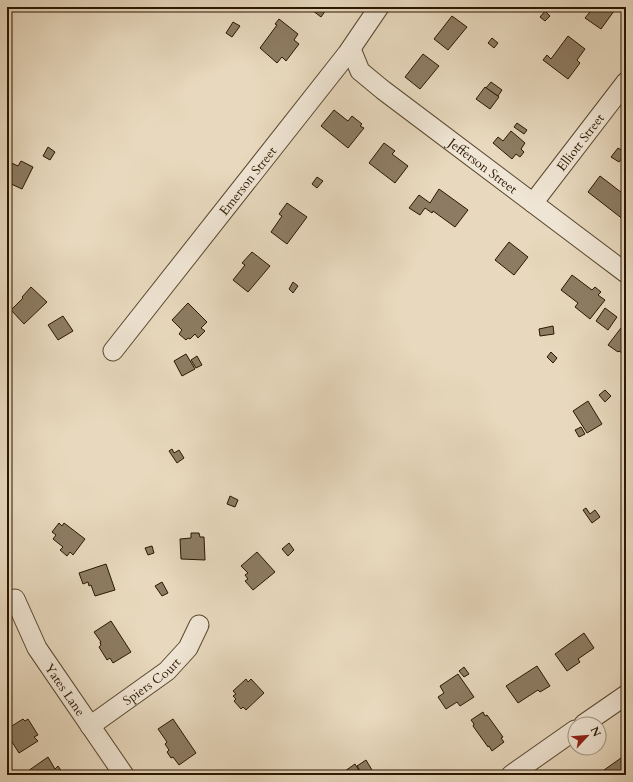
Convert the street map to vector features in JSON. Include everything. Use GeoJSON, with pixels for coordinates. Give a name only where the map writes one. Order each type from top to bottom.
{"type":"FeatureCollection","features":[{"type":"Feature","properties":{"kind":"street","name":"Emerson Street"},"geometry":{"type":"LineString","coordinates":[[112,351],[351,49],[379,7]]}},
{"type":"Feature","properties":{"kind":"street","name":"Jefferson Street"},"geometry":{"type":"LineString","coordinates":[[351,49],[360,71],[382,90],[626,273]]}},
{"type":"Feature","properties":{"kind":"street","name":"Elliott Street"},"geometry":{"type":"LineString","coordinates":[[533,203],[626,82]]}},
{"type":"Feature","properties":{"kind":"street","name":"Yates Lane"},"geometry":{"type":"LineString","coordinates":[[15,600],[37,648],[124,775]]}},
{"type":"Feature","properties":{"kind":"street","name":"Spiers Court"},"geometry":{"type":"LineString","coordinates":[[90,726],[167,671],[188,648],[199,625]]}},
{"type":"Feature","properties":{"kind":"street"},"geometry":{"type":"LineString","coordinates":[[596,716],[626,695]]}},
{"type":"Feature","properties":{"kind":"street"},"geometry":{"type":"LineString","coordinates":[[511,775],[567,736]]}},
{"type":"Feature","properties":{"kind":"building"},"geometry":{"type":"Polygon","coordinates":[[[308,7],[328,7],[321,17],[308,7]]]}},
{"type":"Feature","properties":{"kind":"building"},"geometry":{"type":"Polygon","coordinates":[[[594,7],[613,7],[611,10],[614,11],[601,29],[585,18],[594,7]]]}},
{"type":"Feature","properties":{"kind":"building"},"geometry":{"type":"Polygon","coordinates":[[[545,11],[550,16],[545,21],[540,17],[545,11]]]}},
{"type":"Feature","properties":{"kind":"building"},"geometry":{"type":"Polygon","coordinates":[[[452,16],[467,27],[448,50],[434,39],[452,16]]]}},
{"type":"Feature","properties":{"kind":"building"},"geometry":{"type":"Polygon","coordinates":[[[279,19],[298,34],[294,40],[299,44],[286,61],[282,57],[277,63],[260,48],[277,25],[275,24],[279,19]]]}},
{"type":"Feature","properties":{"kind":"building"},"geometry":{"type":"Polygon","coordinates":[[[233,22],[240,26],[232,37],[226,33],[233,22]]]}},
{"type":"Feature","properties":{"kind":"building"},"geometry":{"type":"Polygon","coordinates":[[[568,36],[585,49],[577,60],[580,63],[568,79],[543,60],[547,55],[551,59],[568,36]]]}},
{"type":"Feature","properties":{"kind":"building"},"geometry":{"type":"Polygon","coordinates":[[[492,38],[498,43],[494,48],[488,43],[492,38]]]}},
{"type":"Feature","properties":{"kind":"building"},"geometry":{"type":"Polygon","coordinates":[[[423,54],[439,66],[420,89],[405,77],[423,54]]]}},
{"type":"Feature","properties":{"kind":"building"},"geometry":{"type":"Polygon","coordinates":[[[491,82],[502,90],[498,96],[486,88],[491,82]]]}},
{"type":"Feature","properties":{"kind":"building"},"geometry":{"type":"Polygon","coordinates":[[[485,87],[499,97],[490,109],[476,99],[485,87]]]}},
{"type":"Feature","properties":{"kind":"building"},"geometry":{"type":"Polygon","coordinates":[[[334,110],[348,121],[352,116],[362,124],[360,126],[364,128],[348,148],[321,126],[334,110]]]}},
{"type":"Feature","properties":{"kind":"building"},"geometry":{"type":"Polygon","coordinates":[[[517,123],[527,130],[524,134],[514,127],[517,123]]]}},
{"type":"Feature","properties":{"kind":"building"},"geometry":{"type":"Polygon","coordinates":[[[511,131],[525,143],[521,149],[524,152],[520,157],[516,154],[512,159],[493,143],[498,137],[503,141],[511,131]]]}},
{"type":"Feature","properties":{"kind":"building"},"geometry":{"type":"Polygon","coordinates":[[[384,143],[395,151],[392,154],[408,166],[395,183],[369,163],[384,143]]]}},
{"type":"Feature","properties":{"kind":"building"},"geometry":{"type":"Polygon","coordinates":[[[48,147],[55,152],[50,160],[43,156],[48,147]]]}},
{"type":"Feature","properties":{"kind":"building"},"geometry":{"type":"Polygon","coordinates":[[[618,148],[626,153],[619,162],[611,157],[618,148]]]}},
{"type":"Feature","properties":{"kind":"building"},"geometry":{"type":"Polygon","coordinates":[[[7,161],[18,166],[21,161],[33,167],[22,189],[7,182],[7,161]]]}},
{"type":"Feature","properties":{"kind":"building"},"geometry":{"type":"Polygon","coordinates":[[[600,176],[626,196],[626,217],[624,220],[588,192],[600,176]]]}},
{"type":"Feature","properties":{"kind":"building"},"geometry":{"type":"Polygon","coordinates":[[[317,177],[323,181],[317,188],[312,184],[317,177]]]}},
{"type":"Feature","properties":{"kind":"building"},"geometry":{"type":"Polygon","coordinates":[[[439,189],[468,210],[455,227],[433,211],[432,213],[425,208],[420,215],[409,208],[419,195],[430,203],[439,189]]]}},
{"type":"Feature","properties":{"kind":"building"},"geometry":{"type":"Polygon","coordinates":[[[287,203],[307,217],[287,244],[271,232],[282,216],[279,214],[287,203]]]}},
{"type":"Feature","properties":{"kind":"building"},"geometry":{"type":"Polygon","coordinates":[[[509,242],[528,257],[514,275],[495,260],[509,242]]]}},
{"type":"Feature","properties":{"kind":"building"},"geometry":{"type":"Polygon","coordinates":[[[252,252],[270,266],[248,292],[233,280],[245,265],[242,263],[252,252]]]}},
{"type":"Feature","properties":{"kind":"building"},"geometry":{"type":"Polygon","coordinates":[[[572,275],[592,290],[595,287],[601,292],[598,295],[605,300],[590,319],[575,307],[578,303],[561,290],[572,275]]]}},
{"type":"Feature","properties":{"kind":"building"},"geometry":{"type":"Polygon","coordinates":[[[293,282],[298,286],[293,293],[289,289],[293,282]]]}},
{"type":"Feature","properties":{"kind":"building"},"geometry":{"type":"Polygon","coordinates":[[[31,287],[47,302],[24,324],[11,310],[31,287]]]}},
{"type":"Feature","properties":{"kind":"building"},"geometry":{"type":"Polygon","coordinates":[[[188,303],[207,322],[201,328],[205,331],[198,338],[195,334],[190,339],[188,338],[186,340],[179,334],[182,330],[172,320],[188,303]]]}},
{"type":"Feature","properties":{"kind":"building"},"geometry":{"type":"Polygon","coordinates":[[[605,308],[617,317],[608,330],[596,321],[605,308]]]}},
{"type":"Feature","properties":{"kind":"building"},"geometry":{"type":"Polygon","coordinates":[[[63,316],[73,331],[58,340],[48,325],[63,316]]]}},
{"type":"Feature","properties":{"kind":"building"},"geometry":{"type":"Polygon","coordinates":[[[553,326],[554,334],[540,336],[539,329],[553,326]]]}},
{"type":"Feature","properties":{"kind":"building"},"geometry":{"type":"Polygon","coordinates":[[[626,327],[626,356],[608,345],[621,328],[624,329],[626,327]]]}},
{"type":"Feature","properties":{"kind":"building"},"geometry":{"type":"Polygon","coordinates":[[[551,352],[557,358],[553,363],[547,357],[551,352]]]}},
{"type":"Feature","properties":{"kind":"building"},"geometry":{"type":"Polygon","coordinates":[[[186,354],[195,369],[182,376],[174,361],[186,354]]]}},
{"type":"Feature","properties":{"kind":"building"},"geometry":{"type":"Polygon","coordinates":[[[197,356],[202,365],[196,368],[191,360],[197,356]]]}},
{"type":"Feature","properties":{"kind":"building"},"geometry":{"type":"Polygon","coordinates":[[[605,390],[611,396],[605,402],[599,395],[605,390]]]}},
{"type":"Feature","properties":{"kind":"building"},"geometry":{"type":"Polygon","coordinates":[[[588,401],[602,424],[587,433],[573,411],[588,401]]]}},
{"type":"Feature","properties":{"kind":"building"},"geometry":{"type":"Polygon","coordinates":[[[581,427],[585,434],[579,437],[575,430],[581,427]]]}},
{"type":"Feature","properties":{"kind":"building"},"geometry":{"type":"Polygon","coordinates":[[[172,449],[174,453],[179,450],[184,458],[177,463],[169,451],[172,449]]]}},
{"type":"Feature","properties":{"kind":"building"},"geometry":{"type":"Polygon","coordinates":[[[230,496],[238,500],[235,507],[227,504],[230,496]]]}},
{"type":"Feature","properties":{"kind":"building"},"geometry":{"type":"Polygon","coordinates":[[[586,508],[590,514],[595,510],[600,517],[592,523],[583,510],[586,508]]]}},
{"type":"Feature","properties":{"kind":"building"},"geometry":{"type":"Polygon","coordinates":[[[59,523],[62,526],[64,523],[85,539],[73,555],[70,552],[67,556],[60,550],[63,547],[53,539],[56,535],[52,532],[59,523]]]}},
{"type":"Feature","properties":{"kind":"building"},"geometry":{"type":"Polygon","coordinates":[[[191,533],[199,533],[200,537],[204,537],[205,560],[181,559],[180,539],[191,538],[191,533]]]}},
{"type":"Feature","properties":{"kind":"building"},"geometry":{"type":"Polygon","coordinates":[[[289,543],[294,550],[288,556],[282,549],[289,543]]]}},
{"type":"Feature","properties":{"kind":"building"},"geometry":{"type":"Polygon","coordinates":[[[152,546],[154,553],[148,555],[145,548],[152,546]]]}},
{"type":"Feature","properties":{"kind":"building"},"geometry":{"type":"Polygon","coordinates":[[[257,552],[275,572],[253,590],[245,581],[248,579],[245,575],[248,573],[241,566],[257,552]]]}},
{"type":"Feature","properties":{"kind":"building"},"geometry":{"type":"Polygon","coordinates":[[[106,564],[115,590],[95,596],[91,585],[89,586],[88,582],[83,584],[79,573],[106,564]]]}},
{"type":"Feature","properties":{"kind":"building"},"geometry":{"type":"Polygon","coordinates":[[[162,582],[168,593],[162,596],[155,586],[162,582]]]}},
{"type":"Feature","properties":{"kind":"building"},"geometry":{"type":"Polygon","coordinates":[[[111,621],[131,652],[113,663],[110,658],[107,660],[99,647],[101,642],[94,632],[111,621]]]}},
{"type":"Feature","properties":{"kind":"building"},"geometry":{"type":"Polygon","coordinates":[[[584,633],[594,648],[578,659],[580,662],[567,671],[555,654],[584,633]]]}},
{"type":"Feature","properties":{"kind":"building"},"geometry":{"type":"Polygon","coordinates":[[[537,666],[550,686],[540,692],[538,690],[518,703],[506,686],[537,666]]]}},
{"type":"Feature","properties":{"kind":"building"},"geometry":{"type":"Polygon","coordinates":[[[464,667],[469,674],[464,677],[459,671],[464,667]]]}},
{"type":"Feature","properties":{"kind":"building"},"geometry":{"type":"Polygon","coordinates":[[[458,674],[474,697],[460,706],[457,702],[446,709],[438,697],[444,693],[440,686],[458,674]]]}},
{"type":"Feature","properties":{"kind":"building"},"geometry":{"type":"Polygon","coordinates":[[[246,679],[248,682],[251,679],[264,693],[246,710],[243,707],[241,709],[234,701],[236,699],[233,696],[236,694],[233,691],[246,679]]]}},
{"type":"Feature","properties":{"kind":"building"},"geometry":{"type":"Polygon","coordinates":[[[7,689],[12,698],[7,701],[7,689]]]}},
{"type":"Feature","properties":{"kind":"building"},"geometry":{"type":"Polygon","coordinates":[[[483,712],[485,716],[487,715],[503,737],[501,738],[504,742],[492,751],[473,726],[474,724],[471,720],[483,712]]]}},
{"type":"Feature","properties":{"kind":"building"},"geometry":{"type":"Polygon","coordinates":[[[23,719],[25,721],[28,719],[38,735],[34,737],[38,741],[19,753],[7,734],[7,729],[23,719]]]}},
{"type":"Feature","properties":{"kind":"building"},"geometry":{"type":"Polygon","coordinates":[[[173,719],[196,753],[179,765],[167,752],[169,750],[165,744],[167,742],[158,729],[173,719]]]}},
{"type":"Feature","properties":{"kind":"building"},"geometry":{"type":"Polygon","coordinates":[[[48,757],[55,769],[58,766],[64,775],[31,775],[28,771],[48,757]]]}},
{"type":"Feature","properties":{"kind":"building"},"geometry":{"type":"Polygon","coordinates":[[[621,758],[626,765],[626,775],[597,775],[621,758]]]}},
{"type":"Feature","properties":{"kind":"building"},"geometry":{"type":"Polygon","coordinates":[[[366,760],[375,775],[363,775],[357,766],[366,760]]]}},
{"type":"Feature","properties":{"kind":"building"},"geometry":{"type":"Polygon","coordinates":[[[355,764],[362,775],[347,775],[345,771],[355,764]]]}}]}
